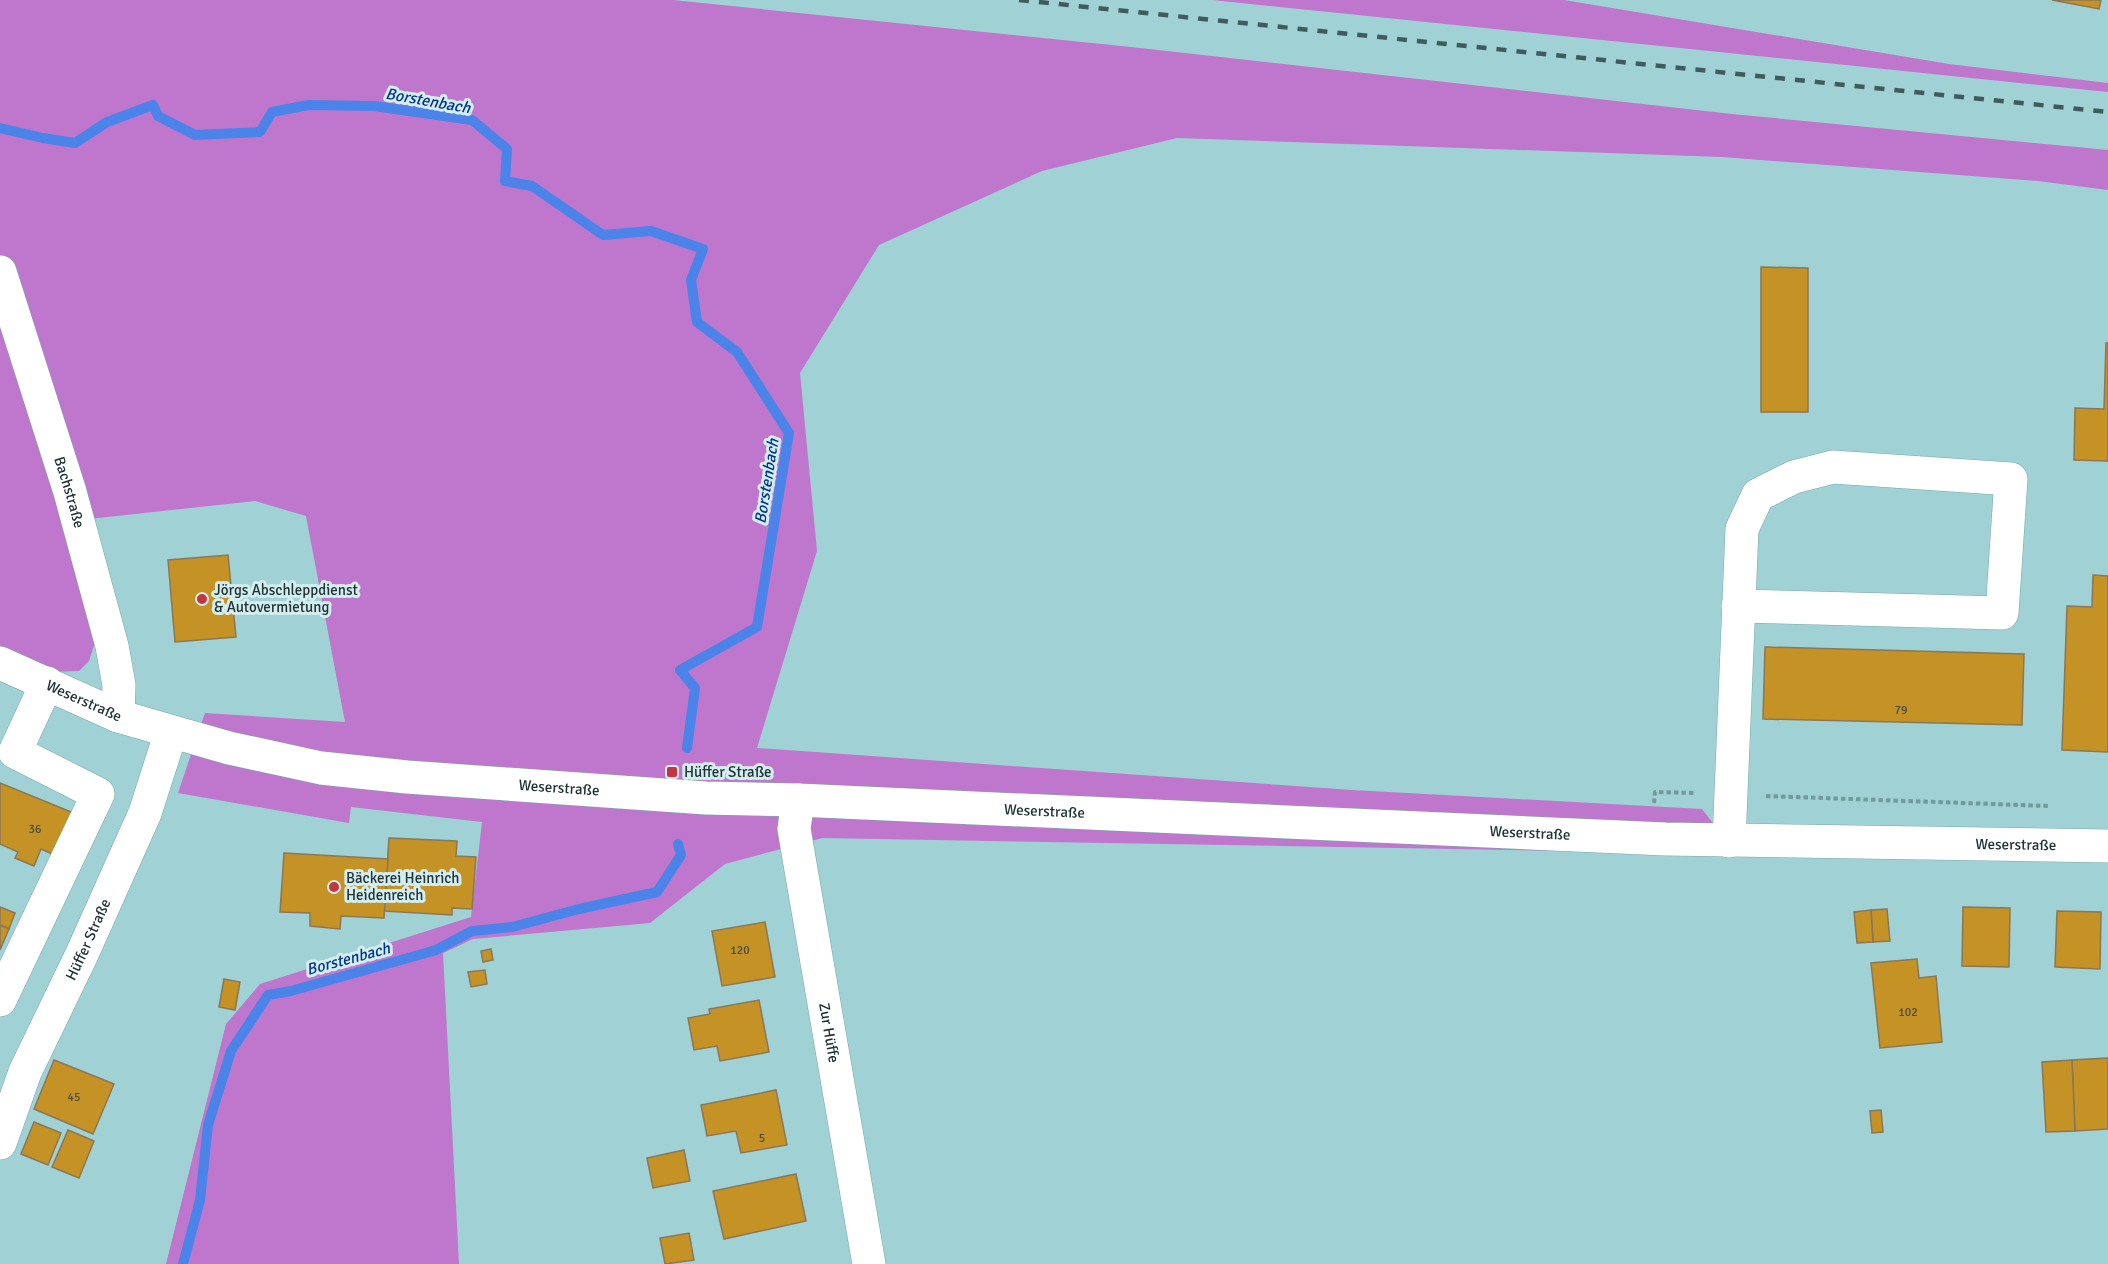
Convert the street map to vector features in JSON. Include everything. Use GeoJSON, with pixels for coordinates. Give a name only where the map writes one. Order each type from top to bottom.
{"type":"FeatureCollection","features":[{"type":"Feature","properties":{"kind":"street","name":"Bachstraße"},"geometry":{"type":"LineString","coordinates":[[0,272],[70,492],[109,635],[119,685],[118,716]]}},
{"type":"Feature","properties":{"kind":"street"},"geometry":{"type":"LineString","coordinates":[[1729,841],[1738,606],[1742,529],[1758,495],[1794,477],[1833,467],[2011,479],[2002,613],[1738,606]]}},
{"type":"Feature","properties":{"kind":"street","name":"Weserstraße"},"geometry":{"type":"LineString","coordinates":[[0,663],[118,716],[171,732],[229,748],[321,768],[407,777],[706,798],[798,800],[1729,841],[2108,846]]}},
{"type":"Feature","properties":{"kind":"street"},"geometry":{"type":"LineString","coordinates":[[0,1000],[98,794],[15,752],[47,683]]}},
{"type":"Feature","properties":{"kind":"street","name":"Hüffer Straße"},"geometry":{"type":"LineString","coordinates":[[0,1143],[25,1072],[82,954],[145,813],[171,732]]}},
{"type":"Feature","properties":{"kind":"street","name":"Zur Hüffe"},"geometry":{"type":"LineString","coordinates":[[798,800],[794,830],[869,1264]]}},
{"type":"Feature","properties":{"kind":"shaded area"},"geometry":{"type":"Polygon","coordinates":[[[0,0],[673,0],[1131,47],[1732,114],[2108,150],[2108,190],[2038,181],[1722,157],[1177,138],[1042,171],[879,245],[800,373],[817,551],[757,748],[1352,790],[1702,809],[1737,854],[822,838],[725,864],[650,923],[473,939],[443,953],[459,1264],[166,1264],[226,1024],[260,984],[471,917],[482,822],[351,807],[349,823],[178,793],[205,713],[345,722],[306,516],[255,501],[61,522],[96,639],[89,661],[79,671],[50,672],[0,653],[0,0]]]}},
{"type":"Feature","properties":{"kind":"shaded area"},"geometry":{"type":"Polygon","coordinates":[[[1212,0],[1564,0],[1949,64],[2108,83],[2108,92],[1212,0]]]}},
{"type":"Feature","properties":{"kind":"building"},"geometry":{"type":"Polygon","coordinates":[[[2052,0],[2101,0],[2099,9],[2052,0]]]}},
{"type":"Feature","properties":{"kind":"building"},"geometry":{"type":"Polygon","coordinates":[[[1761,267],[1808,268],[1808,412],[1761,412],[1761,267]]]}},
{"type":"Feature","properties":{"kind":"building"},"geometry":{"type":"Polygon","coordinates":[[[2106,343],[2108,343],[2108,461],[2074,460],[2075,408],[2104,409],[2106,343]]]}},
{"type":"Feature","properties":{"kind":"building","name":"Jörgs Abschleppdienst & Autovermietung"},"geometry":{"type":"Polygon","coordinates":[[[228,555],[236,637],[175,642],[168,560],[228,555]]]}},
{"type":"Feature","properties":{"kind":"building"},"geometry":{"type":"Polygon","coordinates":[[[2093,575],[2108,576],[2108,752],[2062,750],[2067,606],[2092,607],[2093,575]]]}},
{"type":"Feature","properties":{"kind":"building"},"geometry":{"type":"Polygon","coordinates":[[[1765,647],[2024,654],[2022,725],[1763,719],[1765,647]]]}},
{"type":"Feature","properties":{"kind":"building"},"geometry":{"type":"Polygon","coordinates":[[[0,783],[76,814],[59,857],[41,849],[34,866],[15,858],[18,852],[0,844],[0,783]]]}},
{"type":"Feature","properties":{"kind":"building"},"geometry":{"type":"Polygon","coordinates":[[[389,838],[457,841],[456,856],[476,857],[472,909],[452,908],[452,915],[384,911],[389,838]]]}},
{"type":"Feature","properties":{"kind":"building","name":"Bäckerei Heinrich Heidenreich"},"geometry":{"type":"Polygon","coordinates":[[[284,853],[388,859],[384,918],[341,916],[340,929],[310,926],[310,913],[280,912],[284,853]]]}},
{"type":"Feature","properties":{"kind":"building"},"geometry":{"type":"Polygon","coordinates":[[[0,907],[15,913],[9,929],[0,925],[0,907]]]}},
{"type":"Feature","properties":{"kind":"building"},"geometry":{"type":"Polygon","coordinates":[[[1963,907],[2010,908],[2009,967],[1962,966],[1963,907]]]}},
{"type":"Feature","properties":{"kind":"building"},"geometry":{"type":"Polygon","coordinates":[[[1887,909],[1890,941],[1873,942],[1871,910],[1887,909]]]}},
{"type":"Feature","properties":{"kind":"building"},"geometry":{"type":"Polygon","coordinates":[[[1871,910],[1873,942],[1857,943],[1854,912],[1871,910]]]}},
{"type":"Feature","properties":{"kind":"building"},"geometry":{"type":"Polygon","coordinates":[[[2057,911],[2101,912],[2100,969],[2055,967],[2057,911]]]}},
{"type":"Feature","properties":{"kind":"building"},"geometry":{"type":"Polygon","coordinates":[[[765,922],[775,977],[722,986],[712,931],[765,922]]]}},
{"type":"Feature","properties":{"kind":"building"},"geometry":{"type":"Polygon","coordinates":[[[0,925],[9,929],[0,950],[0,925]]]}},
{"type":"Feature","properties":{"kind":"building"},"geometry":{"type":"Polygon","coordinates":[[[491,949],[493,960],[483,962],[481,951],[491,949]]]}},
{"type":"Feature","properties":{"kind":"building"},"geometry":{"type":"Polygon","coordinates":[[[1917,959],[1919,978],[1936,976],[1942,1042],[1880,1048],[1871,963],[1917,959]]]}},
{"type":"Feature","properties":{"kind":"building"},"geometry":{"type":"Polygon","coordinates":[[[485,970],[487,984],[471,987],[468,972],[485,970]]]}},
{"type":"Feature","properties":{"kind":"building"},"geometry":{"type":"Polygon","coordinates":[[[224,979],[240,982],[235,1010],[219,1007],[224,979]]]}},
{"type":"Feature","properties":{"kind":"building"},"geometry":{"type":"Polygon","coordinates":[[[759,1000],[769,1052],[720,1061],[717,1046],[694,1050],[688,1018],[710,1014],[709,1009],[759,1000]]]}},
{"type":"Feature","properties":{"kind":"building"},"geometry":{"type":"Polygon","coordinates":[[[2108,1058],[2108,1129],[2075,1131],[2072,1060],[2108,1058]]]}},
{"type":"Feature","properties":{"kind":"building"},"geometry":{"type":"Polygon","coordinates":[[[54,1060],[114,1084],[93,1134],[34,1109],[54,1060]]]}},
{"type":"Feature","properties":{"kind":"building"},"geometry":{"type":"Polygon","coordinates":[[[2072,1060],[2075,1131],[2046,1132],[2042,1062],[2072,1060]]]}},
{"type":"Feature","properties":{"kind":"building"},"geometry":{"type":"Polygon","coordinates":[[[776,1090],[787,1145],[741,1153],[736,1131],[707,1136],[701,1105],[776,1090]]]}},
{"type":"Feature","properties":{"kind":"building"},"geometry":{"type":"Polygon","coordinates":[[[1881,1110],[1883,1132],[1872,1133],[1870,1111],[1881,1110]]]}},
{"type":"Feature","properties":{"kind":"building"},"geometry":{"type":"Polygon","coordinates":[[[34,1122],[61,1133],[48,1165],[21,1154],[34,1122]]]}},
{"type":"Feature","properties":{"kind":"building"},"geometry":{"type":"Polygon","coordinates":[[[68,1130],[94,1141],[79,1178],[52,1167],[68,1130]]]}},
{"type":"Feature","properties":{"kind":"building"},"geometry":{"type":"Polygon","coordinates":[[[684,1150],[690,1181],[653,1188],[647,1158],[684,1150]]]}},
{"type":"Feature","properties":{"kind":"building"},"geometry":{"type":"Polygon","coordinates":[[[796,1174],[806,1221],[724,1239],[713,1191],[796,1174]]]}},
{"type":"Feature","properties":{"kind":"building"},"geometry":{"type":"Polygon","coordinates":[[[689,1233],[694,1260],[665,1264],[660,1238],[689,1233]]]}},
{"type":"Feature","properties":{"kind":"waterway","name":"Borstenbach"},"geometry":{"type":"LineString","coordinates":[[0,128],[75,143],[107,122],[153,105],[158,116],[195,135],[260,132],[272,112],[308,105],[374,106],[472,120],[507,149],[505,181],[532,186],[603,235],[651,231],[703,249],[691,280],[697,322],[737,352],[789,433],[757,627],[680,670],[695,688],[687,748]]}},
{"type":"Feature","properties":{"kind":"waterway","name":"Borstenbach"},"geometry":{"type":"LineString","coordinates":[[183,1264],[200,1200],[208,1125],[231,1051],[268,995],[291,991],[436,950],[472,931],[512,927],[657,892],[681,855],[678,844]]}},
{"type":"Feature","properties":{"kind":"railway"},"geometry":{"type":"LineString","coordinates":[[1019,0],[2108,112]]}},
{"type":"Feature","properties":{"kind":"place","name":"Jörgs Abschleppdienst & Autovermietung"},"geometry":{"type":"Point","coordinates":[202,599]}},
{"type":"Feature","properties":{"kind":"place","name":"Hüffer Straße"},"geometry":{"type":"Point","coordinates":[672,772]}},
{"type":"Feature","properties":{"kind":"place","name":"Bäckerei Heinrich Heidenreich"},"geometry":{"type":"Point","coordinates":[334,887]}}]}
